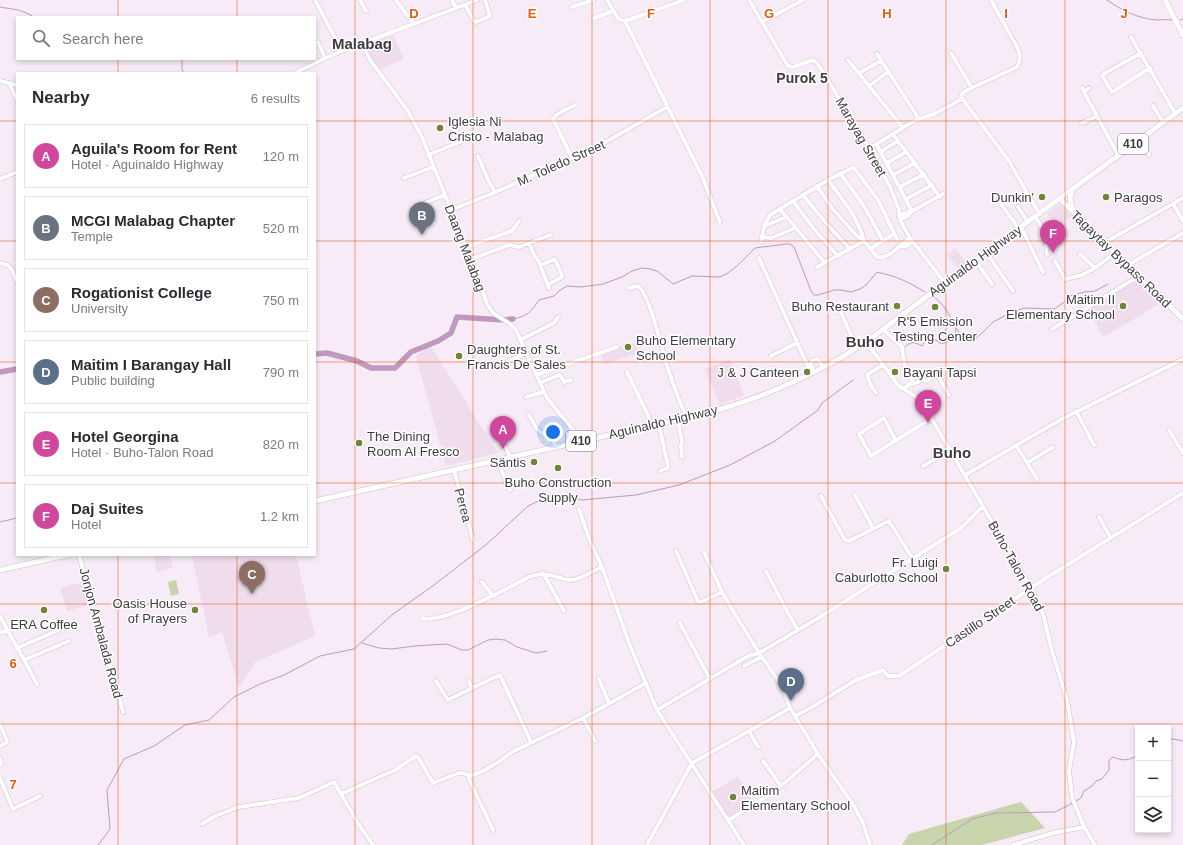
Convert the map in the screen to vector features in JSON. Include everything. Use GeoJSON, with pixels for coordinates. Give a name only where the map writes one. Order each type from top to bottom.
{"type":"FeatureCollection","features":[{"type":"Feature","properties":{"kind":"main road"},"geometry":{"type":"LineString","coordinates":[[1165,0],[1183,35]]}},
{"type":"Feature","properties":{"kind":"main road","name":"Aguinaldo Highway"},"geometry":{"type":"LineString","coordinates":[[839,358],[945,283],[1183,108]]}},
{"type":"Feature","properties":{"kind":"main road"},"geometry":{"type":"LineString","coordinates":[[1072,189],[1070,199],[1074,213]]}},
{"type":"Feature","properties":{"kind":"main road","name":"Tagaytay Bypass Road"},"geometry":{"type":"LineString","coordinates":[[1060,199],[1183,319]]}},
{"type":"Feature","properties":{"kind":"main road","name":"Aguinaldo Highway"},"geometry":{"type":"LineString","coordinates":[[316,500],[714,411],[765,394],[823,367],[866,342],[902,314]]}},
{"type":"Feature","properties":{"kind":"main road"},"geometry":{"type":"LineString","coordinates":[[0,570],[63,556]]}},
{"type":"Feature","properties":{"kind":"street"},"geometry":{"type":"LineString","coordinates":[[315,0],[342,51]]}},
{"type":"Feature","properties":{"kind":"street"},"geometry":{"type":"LineString","coordinates":[[360,0],[366,11]]}},
{"type":"Feature","properties":{"kind":"street"},"geometry":{"type":"LineString","coordinates":[[396,0],[413,23]]}},
{"type":"Feature","properties":{"kind":"street"},"geometry":{"type":"LineString","coordinates":[[452,0],[456,8]]}},
{"type":"Feature","properties":{"kind":"street"},"geometry":{"type":"LineString","coordinates":[[297,72],[342,51],[477,0]]}},
{"type":"Feature","properties":{"kind":"street"},"geometry":{"type":"LineString","coordinates":[[465,5],[476,22],[490,16],[485,0]]}},
{"type":"Feature","properties":{"kind":"street"},"geometry":{"type":"LineString","coordinates":[[572,7],[592,0]]}},
{"type":"Feature","properties":{"kind":"street"},"geometry":{"type":"LineString","coordinates":[[607,0],[620,20],[624,21],[702,176],[720,222]]}},
{"type":"Feature","properties":{"kind":"street"},"geometry":{"type":"LineString","coordinates":[[624,21],[684,0]]}},
{"type":"Feature","properties":{"kind":"street","name":"Marayag Street"},"geometry":{"type":"LineString","coordinates":[[749,0],[788,66],[793,68],[809,60],[816,61],[870,148],[895,198],[899,209],[900,218],[911,240],[945,283]]}},
{"type":"Feature","properties":{"kind":"street"},"geometry":{"type":"LineString","coordinates":[[762,22],[803,0]]}},
{"type":"Feature","properties":{"kind":"street"},"geometry":{"type":"LineString","coordinates":[[991,0],[1016,44],[1020,62],[1017,67],[962,94],[962,99],[1009,161],[1030,200],[1046,237],[1047,255]]}},
{"type":"Feature","properties":{"kind":"street"},"geometry":{"type":"LineString","coordinates":[[594,18],[614,11]]}},
{"type":"Feature","properties":{"kind":"street"},"geometry":{"type":"LineString","coordinates":[[1131,37],[1175,113]]}},
{"type":"Feature","properties":{"kind":"street"},"geometry":{"type":"LineString","coordinates":[[318,42],[326,58]]}},
{"type":"Feature","properties":{"kind":"street","name":"Daang Malabag"},"geometry":{"type":"LineString","coordinates":[[362,43],[370,60],[408,111],[421,135],[471,259],[484,298],[493,313],[516,330],[548,401],[582,441]]}},
{"type":"Feature","properties":{"kind":"street"},"geometry":{"type":"LineString","coordinates":[[951,53],[972,88]]}},
{"type":"Feature","properties":{"kind":"street"},"geometry":{"type":"LineString","coordinates":[[1141,53],[1102,75],[1112,92],[1150,68]]}},
{"type":"Feature","properties":{"kind":"street"},"geometry":{"type":"LineString","coordinates":[[877,54],[919,119]]}},
{"type":"Feature","properties":{"kind":"street"},"geometry":{"type":"LineString","coordinates":[[848,60],[903,128]]}},
{"type":"Feature","properties":{"kind":"street"},"geometry":{"type":"LineString","coordinates":[[859,73],[881,61]]}},
{"type":"Feature","properties":{"kind":"street"},"geometry":{"type":"LineString","coordinates":[[869,86],[888,72]]}},
{"type":"Feature","properties":{"kind":"street"},"geometry":{"type":"LineString","coordinates":[[0,81],[16,86]]}},
{"type":"Feature","properties":{"kind":"street"},"geometry":{"type":"LineString","coordinates":[[9,83],[16,98]]}},
{"type":"Feature","properties":{"kind":"street"},"geometry":{"type":"LineString","coordinates":[[1089,88],[1083,90],[1118,155]]}},
{"type":"Feature","properties":{"kind":"street"},"geometry":{"type":"LineString","coordinates":[[870,148],[919,119],[936,113],[962,99]]}},
{"type":"Feature","properties":{"kind":"street"},"geometry":{"type":"LineString","coordinates":[[572,158],[553,119],[556,115],[575,105]]}},
{"type":"Feature","properties":{"kind":"street"},"geometry":{"type":"LineString","coordinates":[[1153,106],[1163,122]]}},
{"type":"Feature","properties":{"kind":"street","name":"M. Toledo Street"},"geometry":{"type":"LineString","coordinates":[[451,210],[611,140],[667,107]]}},
{"type":"Feature","properties":{"kind":"street"},"geometry":{"type":"LineString","coordinates":[[1082,123],[1097,116]]}},
{"type":"Feature","properties":{"kind":"street"},"geometry":{"type":"LineString","coordinates":[[880,152],[896,139],[941,195],[912,211],[909,216],[900,218]]}},
{"type":"Feature","properties":{"kind":"street"},"geometry":{"type":"LineString","coordinates":[[1140,139],[1149,154]]}},
{"type":"Feature","properties":{"kind":"street"},"geometry":{"type":"LineString","coordinates":[[428,155],[460,142]]}},
{"type":"Feature","properties":{"kind":"street"},"geometry":{"type":"LineString","coordinates":[[878,147],[912,211]]}},
{"type":"Feature","properties":{"kind":"street"},"geometry":{"type":"LineString","coordinates":[[887,163],[906,152]]}},
{"type":"Feature","properties":{"kind":"street"},"geometry":{"type":"LineString","coordinates":[[478,156],[488,180],[495,192]]}},
{"type":"Feature","properties":{"kind":"street"},"geometry":{"type":"LineString","coordinates":[[893,176],[915,163]]}},
{"type":"Feature","properties":{"kind":"street"},"geometry":{"type":"LineString","coordinates":[[404,178],[433,167]]}},
{"type":"Feature","properties":{"kind":"street"},"geometry":{"type":"LineString","coordinates":[[761,242],[764,226],[770,215],[803,194],[850,168],[855,169],[878,200],[897,239]]}},
{"type":"Feature","properties":{"kind":"street"},"geometry":{"type":"LineString","coordinates":[[0,179],[16,172]]}},
{"type":"Feature","properties":{"kind":"street"},"geometry":{"type":"LineString","coordinates":[[840,174],[864,206],[883,241]]}},
{"type":"Feature","properties":{"kind":"street"},"geometry":{"type":"LineString","coordinates":[[900,187],[924,174]]}},
{"type":"Feature","properties":{"kind":"street"},"geometry":{"type":"LineString","coordinates":[[828,180],[852,212],[862,231],[864,241]]}},
{"type":"Feature","properties":{"kind":"street"},"geometry":{"type":"LineString","coordinates":[[906,199],[932,185]]}},
{"type":"Feature","properties":{"kind":"street"},"geometry":{"type":"LineString","coordinates":[[817,186],[832,208],[856,235],[864,241],[877,257],[882,258],[901,246],[906,246],[911,240]]}},
{"type":"Feature","properties":{"kind":"street"},"geometry":{"type":"LineString","coordinates":[[803,194],[825,222],[850,249]]}},
{"type":"Feature","properties":{"kind":"street"},"geometry":{"type":"LineString","coordinates":[[425,203],[444,195]]}},
{"type":"Feature","properties":{"kind":"street"},"geometry":{"type":"LineString","coordinates":[[999,198],[1001,204],[1020,228],[1044,272]]}},
{"type":"Feature","properties":{"kind":"street"},"geometry":{"type":"LineString","coordinates":[[1104,243],[1183,198]]}},
{"type":"Feature","properties":{"kind":"street"},"geometry":{"type":"LineString","coordinates":[[793,201],[814,229],[838,256]]}},
{"type":"Feature","properties":{"kind":"street"},"geometry":{"type":"LineString","coordinates":[[1173,204],[1183,221]]}},
{"type":"Feature","properties":{"kind":"street"},"geometry":{"type":"LineString","coordinates":[[1018,207],[1028,222]]}},
{"type":"Feature","properties":{"kind":"street"},"geometry":{"type":"LineString","coordinates":[[780,209],[825,263]]}},
{"type":"Feature","properties":{"kind":"street"},"geometry":{"type":"LineString","coordinates":[[764,226],[786,217]]}},
{"type":"Feature","properties":{"kind":"street"},"geometry":{"type":"LineString","coordinates":[[466,247],[512,231],[519,221]]}},
{"type":"Feature","properties":{"kind":"street"},"geometry":{"type":"LineString","coordinates":[[762,237],[771,238],[795,228]]}},
{"type":"Feature","properties":{"kind":"street"},"geometry":{"type":"LineString","coordinates":[[1128,265],[1183,233]]}},
{"type":"Feature","properties":{"kind":"street"},"geometry":{"type":"LineString","coordinates":[[870,249],[894,234]]}},
{"type":"Feature","properties":{"kind":"street"},"geometry":{"type":"LineString","coordinates":[[471,259],[510,245],[519,247],[550,235]]}},
{"type":"Feature","properties":{"kind":"street"},"geometry":{"type":"LineString","coordinates":[[816,267],[864,241]]}},
{"type":"Feature","properties":{"kind":"street"},"geometry":{"type":"LineString","coordinates":[[529,243],[549,286],[562,278],[555,259],[541,266]]}},
{"type":"Feature","properties":{"kind":"street"},"geometry":{"type":"LineString","coordinates":[[986,252],[1013,291]]}},
{"type":"Feature","properties":{"kind":"street"},"geometry":{"type":"LineString","coordinates":[[1056,261],[1065,279],[1082,275],[1095,268],[1115,253]]}},
{"type":"Feature","properties":{"kind":"street"},"geometry":{"type":"LineString","coordinates":[[1080,254],[1095,268]]}},
{"type":"Feature","properties":{"kind":"street"},"geometry":{"type":"LineString","coordinates":[[758,258],[797,343],[813,372]]}},
{"type":"Feature","properties":{"kind":"street"},"geometry":{"type":"LineString","coordinates":[[975,260],[992,284]]}},
{"type":"Feature","properties":{"kind":"street"},"geometry":{"type":"LineString","coordinates":[[0,264],[6,264],[11,267],[16,280]]}},
{"type":"Feature","properties":{"kind":"street"},"geometry":{"type":"LineString","coordinates":[[1052,329],[1139,276]]}},
{"type":"Feature","properties":{"kind":"street"},"geometry":{"type":"LineString","coordinates":[[629,288],[638,286],[643,292],[654,320],[670,374],[687,418]]}},
{"type":"Feature","properties":{"kind":"street"},"geometry":{"type":"LineString","coordinates":[[840,310],[857,345]]}},
{"type":"Feature","properties":{"kind":"street"},"geometry":{"type":"LineString","coordinates":[[520,340],[554,323],[558,317]]}},
{"type":"Feature","properties":{"kind":"street"},"geometry":{"type":"LineString","coordinates":[[883,329],[902,347],[905,370],[913,382],[912,383]]}},
{"type":"Feature","properties":{"kind":"street","name":"Buho-Talon Road"},"geometry":{"type":"LineString","coordinates":[[866,342],[894,380],[915,396],[932,418],[1031,588],[1043,614],[1052,651],[1067,700],[1074,742],[1069,771],[1072,797],[1084,827],[1095,845]]}},
{"type":"Feature","properties":{"kind":"street"},"geometry":{"type":"LineString","coordinates":[[771,356],[797,343]]}},
{"type":"Feature","properties":{"kind":"street"},"geometry":{"type":"LineString","coordinates":[[536,376],[617,347]]}},
{"type":"Feature","properties":{"kind":"street"},"geometry":{"type":"LineString","coordinates":[[497,367],[526,353]]}},
{"type":"Feature","properties":{"kind":"street"},"geometry":{"type":"LineString","coordinates":[[813,372],[810,364],[813,360],[818,359],[823,367]]}},
{"type":"Feature","properties":{"kind":"street"},"geometry":{"type":"LineString","coordinates":[[965,475],[1076,411],[1183,359]]}},
{"type":"Feature","properties":{"kind":"street"},"geometry":{"type":"LineString","coordinates":[[876,393],[869,383],[868,374],[883,365]]}},
{"type":"Feature","properties":{"kind":"street"},"geometry":{"type":"LineString","coordinates":[[627,372],[652,426]]}},
{"type":"Feature","properties":{"kind":"street"},"geometry":{"type":"LineString","coordinates":[[540,383],[559,375],[562,376],[564,382],[571,380]]}},
{"type":"Feature","properties":{"kind":"street"},"geometry":{"type":"LineString","coordinates":[[904,389],[912,383],[914,384],[922,380],[927,381],[933,376],[938,376],[949,395]]}},
{"type":"Feature","properties":{"kind":"street"},"geometry":{"type":"LineString","coordinates":[[526,397],[543,392]]}},
{"type":"Feature","properties":{"kind":"street"},"geometry":{"type":"LineString","coordinates":[[1076,411],[1094,445]]}},
{"type":"Feature","properties":{"kind":"street"},"geometry":{"type":"LineString","coordinates":[[529,416],[538,430],[545,436],[552,438],[556,447]]}},
{"type":"Feature","properties":{"kind":"street"},"geometry":{"type":"LineString","coordinates":[[896,441],[884,418],[859,434],[871,456],[896,441],[932,418]]}},
{"type":"Feature","properties":{"kind":"street"},"geometry":{"type":"LineString","coordinates":[[678,420],[682,442],[682,456]]}},
{"type":"Feature","properties":{"kind":"street"},"geometry":{"type":"LineString","coordinates":[[658,424],[668,466],[667,468],[660,470]]}},
{"type":"Feature","properties":{"kind":"street"},"geometry":{"type":"LineString","coordinates":[[493,427],[501,437],[510,457]]}},
{"type":"Feature","properties":{"kind":"street"},"geometry":{"type":"LineString","coordinates":[[1169,430],[1183,453]]}},
{"type":"Feature","properties":{"kind":"street"},"geometry":{"type":"LineString","coordinates":[[1016,445],[1037,479]]}},
{"type":"Feature","properties":{"kind":"street"},"geometry":{"type":"LineString","coordinates":[[1027,462],[1053,447]]}},
{"type":"Feature","properties":{"kind":"street"},"geometry":{"type":"LineString","coordinates":[[922,466],[951,450]]}},
{"type":"Feature","properties":{"kind":"street"},"geometry":{"type":"LineString","coordinates":[[497,460],[510,490]]}},
{"type":"Feature","properties":{"kind":"street","name":"Perea"},"geometry":{"type":"LineString","coordinates":[[454,470],[473,540]]}},
{"type":"Feature","properties":{"kind":"street","name":"Castillo Street"},"geometry":{"type":"LineString","coordinates":[[794,716],[812,707],[856,680],[883,670],[888,676],[899,676],[970,627],[1183,493]]}},
{"type":"Feature","properties":{"kind":"street"},"geometry":{"type":"LineString","coordinates":[[856,495],[873,528]]}},
{"type":"Feature","properties":{"kind":"street"},"geometry":{"type":"LineString","coordinates":[[821,496],[845,540],[849,541],[889,521],[913,559]]}},
{"type":"Feature","properties":{"kind":"street"},"geometry":{"type":"LineString","coordinates":[[657,710],[748,656],[759,653],[798,630],[913,559],[961,528],[983,506]]}},
{"type":"Feature","properties":{"kind":"street"},"geometry":{"type":"LineString","coordinates":[[578,509],[602,567],[622,625],[657,710],[744,845]]}},
{"type":"Feature","properties":{"kind":"street"},"geometry":{"type":"LineString","coordinates":[[1099,518],[1111,538]]}},
{"type":"Feature","properties":{"kind":"street"},"geometry":{"type":"LineString","coordinates":[[676,551],[698,601],[704,601],[722,592]]}},
{"type":"Feature","properties":{"kind":"street"},"geometry":{"type":"LineString","coordinates":[[704,552],[722,592],[759,653],[782,686],[794,716],[854,806],[863,823],[870,845]]}},
{"type":"Feature","properties":{"kind":"street","name":"Jonjon Ambalada Road"},"geometry":{"type":"LineString","coordinates":[[79,556],[123,712]]}},
{"type":"Feature","properties":{"kind":"street"},"geometry":{"type":"LineString","coordinates":[[422,618],[427,620],[450,614],[493,596],[529,577],[543,573],[572,580],[602,567]]}},
{"type":"Feature","properties":{"kind":"street"},"geometry":{"type":"LineString","coordinates":[[766,571],[786,611],[798,630]]}},
{"type":"Feature","properties":{"kind":"street"},"geometry":{"type":"LineString","coordinates":[[543,573],[564,610]]}},
{"type":"Feature","properties":{"kind":"street"},"geometry":{"type":"LineString","coordinates":[[482,582],[493,596]]}},
{"type":"Feature","properties":{"kind":"street"},"geometry":{"type":"LineString","coordinates":[[0,616],[37,684]]}},
{"type":"Feature","properties":{"kind":"street"},"geometry":{"type":"LineString","coordinates":[[680,623],[710,679]]}},
{"type":"Feature","properties":{"kind":"street"},"geometry":{"type":"LineString","coordinates":[[0,633],[7,630]]}},
{"type":"Feature","properties":{"kind":"street"},"geometry":{"type":"LineString","coordinates":[[17,648],[59,630]]}},
{"type":"Feature","properties":{"kind":"street"},"geometry":{"type":"LineString","coordinates":[[24,660],[69,641]]}},
{"type":"Feature","properties":{"kind":"street"},"geometry":{"type":"LineString","coordinates":[[744,666],[762,657]]}},
{"type":"Feature","properties":{"kind":"street"},"geometry":{"type":"LineString","coordinates":[[436,681],[448,700],[500,675],[531,742]]}},
{"type":"Feature","properties":{"kind":"street"},"geometry":{"type":"LineString","coordinates":[[599,679],[609,703]]}},
{"type":"Feature","properties":{"kind":"street"},"geometry":{"type":"LineString","coordinates":[[469,681],[472,688]]}},
{"type":"Feature","properties":{"kind":"street"},"geometry":{"type":"LineString","coordinates":[[341,794],[394,770],[416,756],[432,782],[459,773],[472,776],[497,763],[512,752],[583,718],[646,683]]}},
{"type":"Feature","properties":{"kind":"street"},"geometry":{"type":"LineString","coordinates":[[647,845],[692,763],[790,708]]}},
{"type":"Feature","properties":{"kind":"street"},"geometry":{"type":"LineString","coordinates":[[583,718],[595,741]]}},
{"type":"Feature","properties":{"kind":"street"},"geometry":{"type":"LineString","coordinates":[[0,724],[7,741],[0,746]]}},
{"type":"Feature","properties":{"kind":"street"},"geometry":{"type":"LineString","coordinates":[[749,731],[758,748]]}},
{"type":"Feature","properties":{"kind":"street"},"geometry":{"type":"LineString","coordinates":[[729,820],[781,786],[818,754]]}},
{"type":"Feature","properties":{"kind":"street"},"geometry":{"type":"LineString","coordinates":[[763,761],[781,786]]}},
{"type":"Feature","properties":{"kind":"street"},"geometry":{"type":"LineString","coordinates":[[469,775],[469,779],[493,830]]}},
{"type":"Feature","properties":{"kind":"street"},"geometry":{"type":"LineString","coordinates":[[0,778],[13,809],[40,796]]}},
{"type":"Feature","properties":{"kind":"street"},"geometry":{"type":"LineString","coordinates":[[202,824],[215,816],[239,807],[299,798],[334,782],[359,825],[373,845]]}},
{"type":"Feature","properties":{"kind":"street"},"geometry":{"type":"LineString","coordinates":[[1013,845],[1053,833],[1084,827]]}},
{"type":"Feature","properties":{"kind":"shaded area"},"geometry":{"type":"Polygon","coordinates":[[[393,35],[404,59],[379,70],[371,59],[367,50],[368,44],[393,35]]]}},
{"type":"Feature","properties":{"kind":"shaded area"},"geometry":{"type":"Polygon","coordinates":[[[1058,205],[1062,206],[1072,216],[1062,223],[1065,228],[1061,231],[1047,214],[1058,205]]]}},
{"type":"Feature","properties":{"kind":"shaded area"},"geometry":{"type":"Polygon","coordinates":[[[955,248],[967,263],[959,269],[947,255],[955,248]]]}},
{"type":"Feature","properties":{"kind":"shaded area","name":"Maitim II Elementary School"},"geometry":{"type":"Polygon","coordinates":[[[1137,280],[1161,303],[1104,337],[1087,310],[1137,280]]]}},
{"type":"Feature","properties":{"kind":"shaded area","name":"Buho Elementary School"},"geometry":{"type":"Polygon","coordinates":[[[635,342],[639,353],[604,364],[601,354],[635,342]]]}},
{"type":"Feature","properties":{"kind":"shaded area"},"geometry":{"type":"Polygon","coordinates":[[[430,345],[498,453],[446,466],[416,356],[430,345]]]}},
{"type":"Feature","properties":{"kind":"shaded area"},"geometry":{"type":"Polygon","coordinates":[[[730,359],[744,395],[720,405],[705,369],[730,359]]]}},
{"type":"Feature","properties":{"kind":"shaded area"},"geometry":{"type":"Polygon","coordinates":[[[154,556],[170,556],[173,568],[157,572],[154,556]]]}},
{"type":"Feature","properties":{"kind":"shaded area"},"geometry":{"type":"Polygon","coordinates":[[[192,556],[296,556],[315,636],[255,662],[239,688],[222,632],[209,637],[192,556]]]}},
{"type":"Feature","properties":{"kind":"shaded area"},"geometry":{"type":"Polygon","coordinates":[[[86,581],[92,604],[67,611],[60,588],[86,581]]]}},
{"type":"Feature","properties":{"kind":"shaded area","name":"Maitim Elementary School"},"geometry":{"type":"Polygon","coordinates":[[[738,776],[754,803],[730,819],[712,792],[738,776]]]}},
{"type":"Feature","properties":{"kind":"green space"},"geometry":{"type":"Polygon","coordinates":[[[176,580],[179,594],[171,596],[168,582],[176,580]]]}},
{"type":"Feature","properties":{"kind":"green space"},"geometry":{"type":"Polygon","coordinates":[[[1021,802],[1045,828],[982,845],[902,845],[909,834],[1021,802]]]}},
{"type":"Feature","properties":{"kind":"waterway"},"geometry":{"type":"LineString","coordinates":[[1107,0],[1137,16],[1157,20],[1172,20]]}},
{"type":"Feature","properties":{"kind":"waterway"},"geometry":{"type":"LineString","coordinates":[[0,7],[21,11],[32,16]]}},
{"type":"Feature","properties":{"kind":"waterway"},"geometry":{"type":"LineString","coordinates":[[182,60],[183,72]]}},
{"type":"Feature","properties":{"kind":"waterway"},"geometry":{"type":"LineString","coordinates":[[513,319],[526,315],[539,300],[554,296],[567,286],[581,287],[603,284],[642,268],[657,271],[673,284],[692,276],[720,277],[737,266],[755,248],[786,244],[790,244],[794,247],[811,291],[814,295],[834,290],[851,292],[860,289],[866,285],[877,272],[902,280],[925,292]]}},
{"type":"Feature","properties":{"kind":"waterway"},"geometry":{"type":"LineString","coordinates":[[934,297],[948,312],[960,335],[964,340],[970,342],[979,336],[993,322],[1012,312],[1025,308],[1054,309],[1070,296],[1095,291],[1108,284]]}},
{"type":"Feature","properties":{"kind":"waterway"},"geometry":{"type":"LineString","coordinates":[[316,354],[327,353],[357,361],[371,368],[395,368],[411,352],[438,341],[451,333],[457,317],[504,320],[513,319]]}},
{"type":"Feature","properties":{"kind":"waterway"},"geometry":{"type":"LineString","coordinates":[[905,347],[913,343],[922,346],[925,341],[932,339],[941,344],[945,343],[955,335],[956,327]]}},
{"type":"Feature","properties":{"kind":"waterway"},"geometry":{"type":"LineString","coordinates":[[0,372],[16,369]]}},
{"type":"Feature","properties":{"kind":"waterway"},"geometry":{"type":"LineString","coordinates":[[98,845],[110,829],[107,790],[124,759],[154,746],[185,725],[209,720],[234,697],[260,684],[284,675],[320,656],[354,649],[393,614],[434,585],[487,544],[528,506],[549,496],[582,500],[636,495],[679,485],[730,465],[775,441],[818,410],[822,403],[853,380]]}},
{"type":"Feature","properties":{"kind":"waterway"},"geometry":{"type":"LineString","coordinates":[[0,522],[16,518]]}},
{"type":"Feature","properties":{"kind":"waterway"},"geometry":{"type":"LineString","coordinates":[[362,643],[379,648],[392,649],[447,644],[462,650],[468,650],[488,640],[496,639],[505,640],[517,647],[536,653],[547,651]]}},
{"type":"Feature","properties":{"kind":"waterway"},"geometry":{"type":"LineString","coordinates":[[1171,739],[1183,741]]}},
{"type":"Feature","properties":{"kind":"waterway"},"geometry":{"type":"LineString","coordinates":[[1076,801],[1081,798],[1084,791],[1092,786],[1096,781],[1102,779],[1109,770],[1109,760],[1113,757],[1126,760],[1135,756]]}},
{"type":"Feature","properties":{"kind":"waterway"},"geometry":{"type":"LineString","coordinates":[[932,845],[972,819],[996,813],[1055,812],[1073,803]]}},
{"type":"Feature","properties":{"kind":"place","name":"Iglesia Ni Cristo - Malabag"},"geometry":{"type":"Point","coordinates":[440,128]}},
{"type":"Feature","properties":{"kind":"place","name":"Dunkin'"},"geometry":{"type":"Point","coordinates":[1042,197]}},
{"type":"Feature","properties":{"kind":"place","name":"Paragos"},"geometry":{"type":"Point","coordinates":[1106,197]}},
{"type":"Feature","properties":{"kind":"place","name":"MCGI Malabag Chapter"},"geometry":{"type":"Point","coordinates":[422,235]}},
{"type":"Feature","properties":{"kind":"place","name":"Daj Suites"},"geometry":{"type":"Point","coordinates":[1053,253]}},
{"type":"Feature","properties":{"kind":"place","name":"Buho Restaurant"},"geometry":{"type":"Point","coordinates":[897,306]}},
{"type":"Feature","properties":{"kind":"place","name":"Maitim II Elementary School"},"geometry":{"type":"Point","coordinates":[1123,306]}},
{"type":"Feature","properties":{"kind":"place","name":"R'5 Emission Testing Center"},"geometry":{"type":"Point","coordinates":[935,307]}},
{"type":"Feature","properties":{"kind":"place","name":"Buho Elementary School"},"geometry":{"type":"Point","coordinates":[628,347]}},
{"type":"Feature","properties":{"kind":"place","name":"Daughters of St. Francis De Sales"},"geometry":{"type":"Point","coordinates":[459,356]}},
{"type":"Feature","properties":{"kind":"place","name":"J & J Canteen"},"geometry":{"type":"Point","coordinates":[807,372]}},
{"type":"Feature","properties":{"kind":"place","name":"Bayani Tapsi"},"geometry":{"type":"Point","coordinates":[895,372]}},
{"type":"Feature","properties":{"kind":"place","name":"Hotel Georgina"},"geometry":{"type":"Point","coordinates":[928,423]}},
{"type":"Feature","properties":{"kind":"place","name":"The Dining Room Al Fresco"},"geometry":{"type":"Point","coordinates":[359,443]}},
{"type":"Feature","properties":{"kind":"place","name":"Aguila's Room for Rent"},"geometry":{"type":"Point","coordinates":[503,449]}},
{"type":"Feature","properties":{"kind":"place","name":"Säntis"},"geometry":{"type":"Point","coordinates":[534,462]}},
{"type":"Feature","properties":{"kind":"place","name":"Buho Construction Supply"},"geometry":{"type":"Point","coordinates":[558,468]}},
{"type":"Feature","properties":{"kind":"place","name":"Fr. Luigi Caburlotto School"},"geometry":{"type":"Point","coordinates":[946,569]}},
{"type":"Feature","properties":{"kind":"place","name":"Rogationist College"},"geometry":{"type":"Point","coordinates":[252,594]}},
{"type":"Feature","properties":{"kind":"place","name":"ERA Coffee"},"geometry":{"type":"Point","coordinates":[44,610]}},
{"type":"Feature","properties":{"kind":"place","name":"Oasis House of Prayers"},"geometry":{"type":"Point","coordinates":[195,610]}},
{"type":"Feature","properties":{"kind":"place","name":"Maitim I Barangay Hall"},"geometry":{"type":"Point","coordinates":[791,701]}},
{"type":"Feature","properties":{"kind":"place","name":"Maitim Elementary School"},"geometry":{"type":"Point","coordinates":[733,797]}},
{"type":"Feature","properties":{"kind":"district","name":"Malabag"},"geometry":{"type":"Point","coordinates":[362,43]}},
{"type":"Feature","properties":{"kind":"district","name":"Purok 5"},"geometry":{"type":"Point","coordinates":[802,78]}},
{"type":"Feature","properties":{"kind":"district","name":"Buho"},"geometry":{"type":"Point","coordinates":[865,341]}},
{"type":"Feature","properties":{"kind":"district","name":"Buho"},"geometry":{"type":"Point","coordinates":[952,452]}}]}
